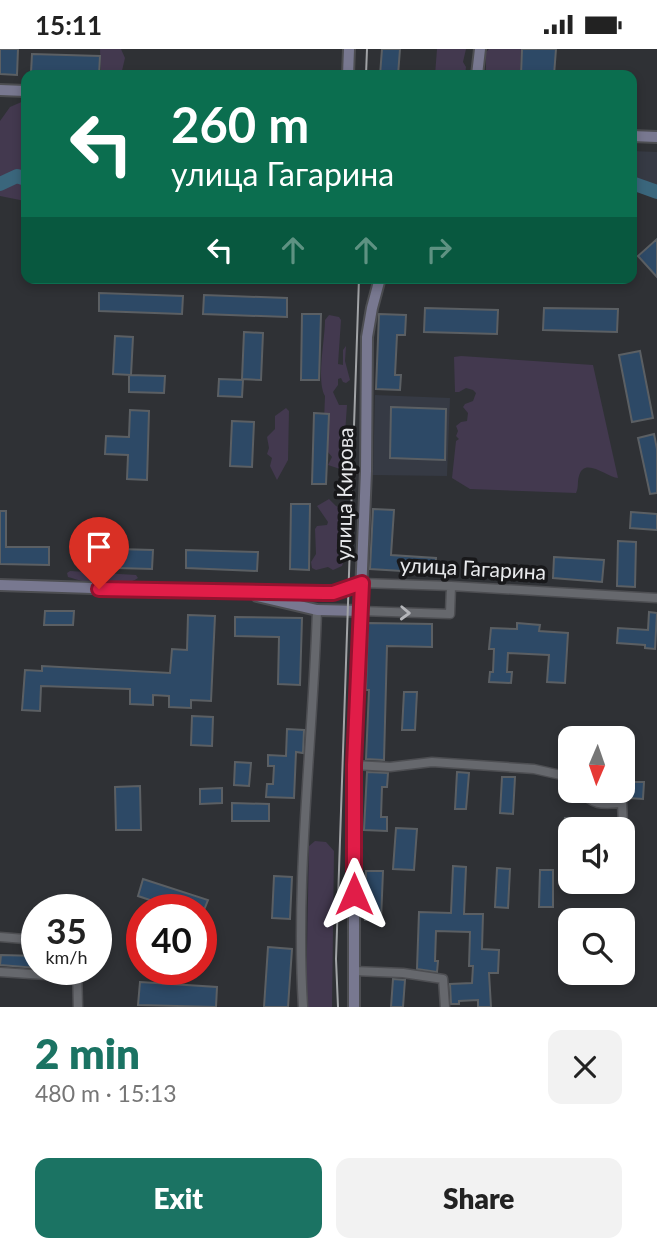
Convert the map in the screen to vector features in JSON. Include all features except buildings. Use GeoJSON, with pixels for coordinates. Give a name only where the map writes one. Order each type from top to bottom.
{"type":"FeatureCollection","features":[{"type":"Feature","properties":{"kind":"street"},"geometry":{"type":"LineString","coordinates":[[348,70],[349,49]]}},
{"type":"Feature","properties":{"kind":"street"},"geometry":{"type":"LineString","coordinates":[[476,70],[480,49]]}},
{"type":"Feature","properties":{"kind":"street"},"geometry":{"type":"LineString","coordinates":[[0,90],[21,91]]}},
{"type":"Feature","properties":{"kind":"street"},"geometry":{"type":"LineString","coordinates":[[637,136],[657,137]]}},
{"type":"Feature","properties":{"kind":"street","name":"улица Кирова"},"geometry":{"type":"LineString","coordinates":[[354,1007],[354,765],[362,583],[367,337],[379,284]]}},
{"type":"Feature","properties":{"kind":"street","name":"улица Гагарина"},"geometry":{"type":"LineString","coordinates":[[0,585],[333,593],[362,583],[657,599]]}},
{"type":"Feature","properties":{"kind":"street","name":"улица Гагарина"},"geometry":{"type":"LineString","coordinates":[[247,593],[317,610],[450,614],[451,586]]}},
{"type":"Feature","properties":{"kind":"street"},"geometry":{"type":"LineString","coordinates":[[303,1007],[301,975],[304,833],[317,610]]}},
{"type":"Feature","properties":{"kind":"street"},"geometry":{"type":"LineString","coordinates":[[354,765],[390,767],[432,762],[534,769],[558,774]]}},
{"type":"Feature","properties":{"kind":"street"},"geometry":{"type":"LineString","coordinates":[[594,803],[622,803]]}},
{"type":"Feature","properties":{"kind":"street"},"geometry":{"type":"LineString","coordinates":[[0,936],[21,938]]}},
{"type":"Feature","properties":{"kind":"street"},"geometry":{"type":"LineString","coordinates":[[354,971],[402,973],[443,979],[445,1007]]}},
{"type":"Feature","properties":{"kind":"street"},"geometry":{"type":"LineString","coordinates":[[0,972],[21,972]]}},
{"type":"Feature","properties":{"kind":"street"},"geometry":{"type":"LineString","coordinates":[[77,985],[78,1007]]}},
{"type":"Feature","properties":{"kind":"shaded area"},"geometry":{"type":"Polygon","coordinates":[[[100,49],[121,49],[125,58],[122,70],[101,70],[100,49]]]}},
{"type":"Feature","properties":{"kind":"shaded area"},"geometry":{"type":"Polygon","coordinates":[[[437,49],[466,49],[463,62],[466,70],[435,70],[437,49]]]}},
{"type":"Feature","properties":{"kind":"shaded area"},"geometry":{"type":"Polygon","coordinates":[[[489,49],[521,49],[520,70],[486,70],[486,52],[489,49]]]}},
{"type":"Feature","properties":{"kind":"shaded area"},"geometry":{"type":"Polygon","coordinates":[[[21,102],[21,200],[0,196],[0,121],[10,107],[21,102]]]}},
{"type":"Feature","properties":{"kind":"shaded area"},"geometry":{"type":"Polygon","coordinates":[[[637,151],[657,152],[657,188],[637,178],[637,151]]]}},
{"type":"Feature","properties":{"kind":"shaded area"},"geometry":{"type":"Polygon","coordinates":[[[329,315],[341,320],[338,364],[343,365],[343,350],[346,346],[345,361],[350,380],[346,383],[341,378],[338,379],[338,385],[333,392],[339,405],[347,405],[344,448],[346,474],[343,476],[340,469],[328,465],[332,457],[323,446],[325,396],[321,370],[325,320],[329,315]]]}},
{"type":"Feature","properties":{"kind":"shaded area"},"geometry":{"type":"Polygon","coordinates":[[[454,357],[593,365],[618,478],[586,468],[579,476],[576,493],[470,489],[452,478],[456,441],[459,439],[456,436],[456,426],[467,421],[468,413],[463,407],[473,401],[476,393],[466,388],[455,392],[454,357]]]}},
{"type":"Feature","properties":{"kind":"shaded area"},"geometry":{"type":"Polygon","coordinates":[[[375,395],[450,398],[447,476],[373,475],[375,395]]]}},
{"type":"Feature","properties":{"kind":"shaded area"},"geometry":{"type":"Polygon","coordinates":[[[286,408],[289,411],[288,460],[277,480],[270,466],[272,458],[267,454],[267,437],[275,429],[275,416],[286,408]]]}},
{"type":"Feature","properties":{"kind":"shaded area"},"geometry":{"type":"Polygon","coordinates":[[[329,499],[346,514],[344,560],[342,566],[333,570],[328,567],[316,570],[312,568],[311,562],[316,554],[315,529],[317,526],[327,525],[328,522],[317,506],[329,499]]]}},
{"type":"Feature","properties":{"kind":"shaded area"},"geometry":{"type":"Polygon","coordinates":[[[67,573],[136,575],[138,578],[122,584],[103,584],[68,577],[67,573]]]}},
{"type":"Feature","properties":{"kind":"shaded area"},"geometry":{"type":"Polygon","coordinates":[[[315,841],[326,842],[334,851],[332,1007],[307,1007],[306,1000],[309,846],[315,841]]]}},
{"type":"Feature","properties":{"kind":"waterway"},"geometry":{"type":"LineString","coordinates":[[0,184],[17,176],[21,177]]}},
{"type":"Feature","properties":{"kind":"waterway"},"geometry":{"type":"LineString","coordinates":[[637,185],[657,192]]}},
{"type":"Feature","properties":{"kind":"tram line"},"geometry":{"type":"LineString","coordinates":[[366,70],[367,49]]}},
{"type":"Feature","properties":{"kind":"tram line"},"geometry":{"type":"LineString","coordinates":[[338,1007],[336,959],[359,284]]}},
{"type":"Feature","properties":{"kind":"route"},"geometry":{"type":"LineString","coordinates":[[99,589],[333,593],[362,583],[354,765],[354,894]]}}]}
